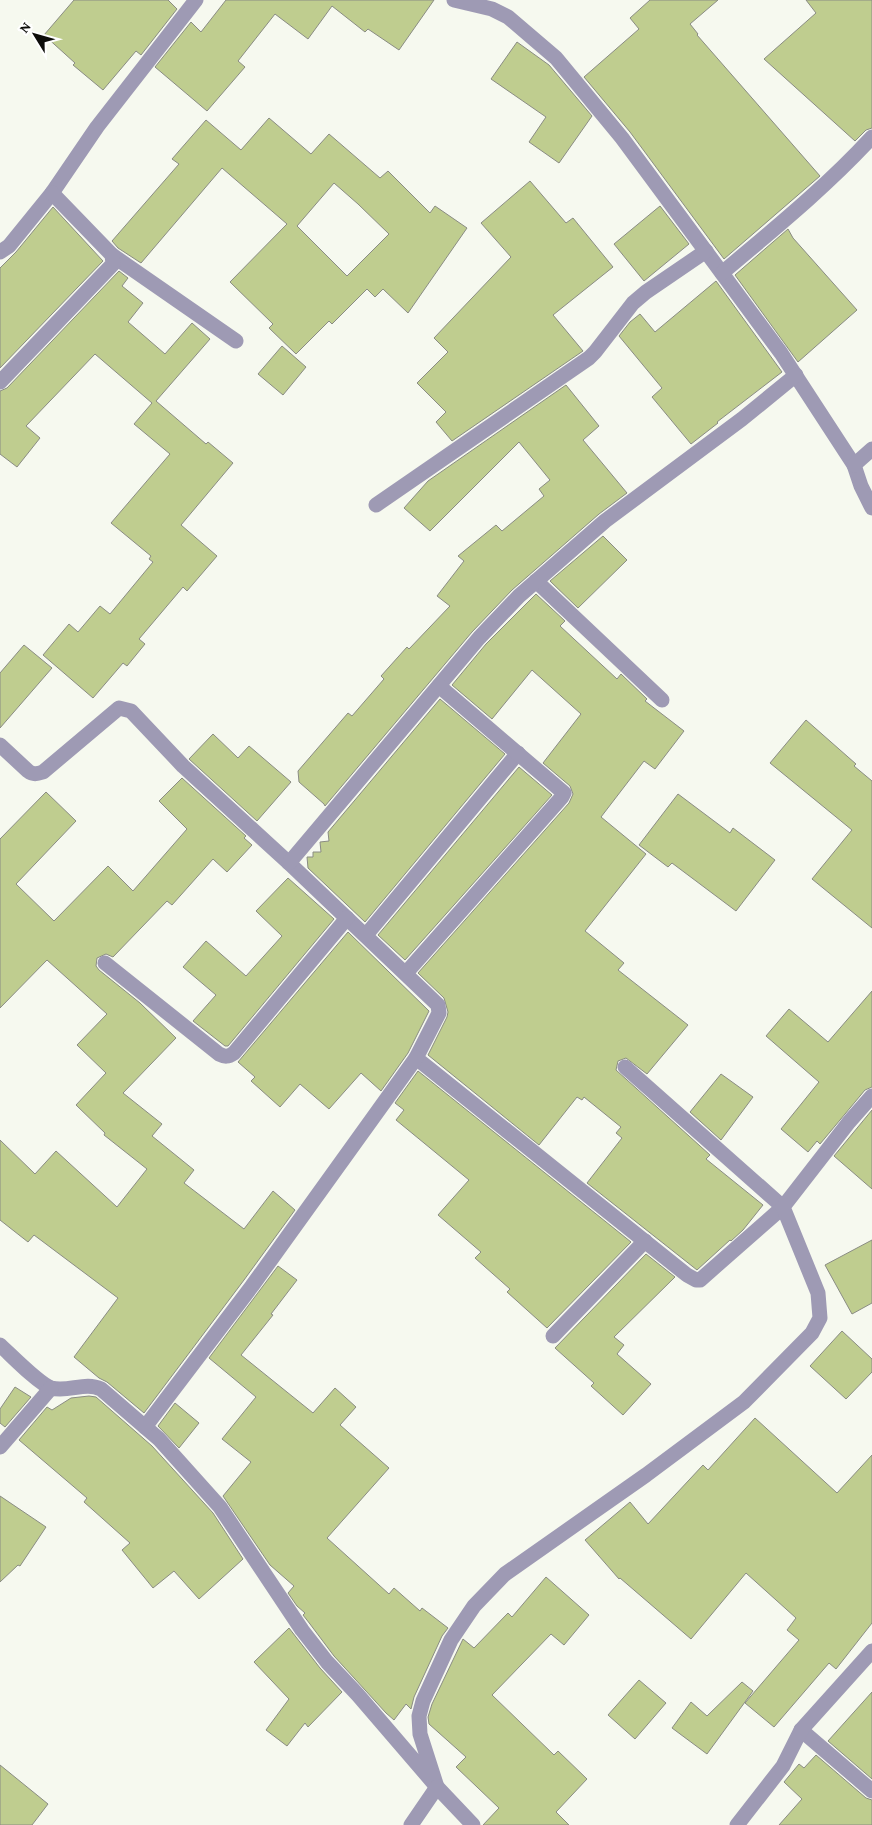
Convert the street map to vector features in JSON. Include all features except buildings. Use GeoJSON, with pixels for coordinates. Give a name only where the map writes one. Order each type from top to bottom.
{"type":"FeatureCollection","features":[{"type":"Feature","properties":{"kind":"street"},"geometry":{"type":"LineString","coordinates":[[0,252],[9,246],[52,193],[97,126],[196,0]]}},
{"type":"Feature","properties":{"kind":"street"},"geometry":{"type":"LineString","coordinates":[[454,0],[492,9],[508,17],[556,58],[622,138],[796,375],[854,465],[861,486],[872,508]]}},
{"type":"Feature","properties":{"kind":"street"},"geometry":{"type":"LineString","coordinates":[[722,273],[813,196],[845,166],[872,136]]}},
{"type":"Feature","properties":{"kind":"street"},"geometry":{"type":"LineString","coordinates":[[52,193],[112,255],[236,341]]}},
{"type":"Feature","properties":{"kind":"street"},"geometry":{"type":"LineString","coordinates":[[376,505],[589,358],[596,352],[633,303],[706,251]]}},
{"type":"Feature","properties":{"kind":"street"},"geometry":{"type":"LineString","coordinates":[[0,382],[111,268],[113,264],[112,255]]}},
{"type":"Feature","properties":{"kind":"street"},"geometry":{"type":"LineString","coordinates":[[289,863],[486,631],[519,596],[605,521],[742,419],[796,375]]}},
{"type":"Feature","properties":{"kind":"street"},"geometry":{"type":"LineString","coordinates":[[854,465],[872,449]]}},
{"type":"Feature","properties":{"kind":"street"},"geometry":{"type":"LineString","coordinates":[[536,581],[662,700]]}},
{"type":"Feature","properties":{"kind":"street"},"geometry":{"type":"LineString","coordinates":[[406,973],[564,794],[564,792],[439,686]]}},
{"type":"Feature","properties":{"kind":"street"},"geometry":{"type":"LineString","coordinates":[[0,745],[28,771],[32,774],[38,774],[43,772],[119,708],[131,710],[183,766],[366,935],[435,1002],[439,1009],[439,1013],[416,1058],[252,1286],[145,1427]]}},
{"type":"Feature","properties":{"kind":"street"},"geometry":{"type":"LineString","coordinates":[[366,935],[518,753]]}},
{"type":"Feature","properties":{"kind":"street"},"geometry":{"type":"LineString","coordinates":[[105,963],[219,1054],[229,1057],[348,918]]}},
{"type":"Feature","properties":{"kind":"street"},"geometry":{"type":"LineString","coordinates":[[416,1058],[691,1278],[700,1280],[783,1207],[849,1122],[872,1096]]}},
{"type":"Feature","properties":{"kind":"street"},"geometry":{"type":"LineString","coordinates":[[437,1787],[420,1734],[419,1716],[423,1701],[451,1640],[474,1606],[505,1574],[646,1475],[744,1402],[812,1333],[820,1318],[818,1292],[783,1207],[625,1067]]}},
{"type":"Feature","properties":{"kind":"street"},"geometry":{"type":"LineString","coordinates":[[553,1336],[645,1241]]}},
{"type":"Feature","properties":{"kind":"street"},"geometry":{"type":"LineString","coordinates":[[0,1346],[50,1388],[63,1389],[90,1385],[96,1386],[159,1439],[220,1507],[302,1630],[327,1662],[473,1825]]}},
{"type":"Feature","properties":{"kind":"street"},"geometry":{"type":"LineString","coordinates":[[0,1447],[50,1388]]}},
{"type":"Feature","properties":{"kind":"street"},"geometry":{"type":"LineString","coordinates":[[737,1825],[783,1766],[801,1730],[872,1651]]}},
{"type":"Feature","properties":{"kind":"street"},"geometry":{"type":"LineString","coordinates":[[801,1730],[872,1791]]}},
{"type":"Feature","properties":{"kind":"street"},"geometry":{"type":"LineString","coordinates":[[411,1825],[437,1787]]}}]}
